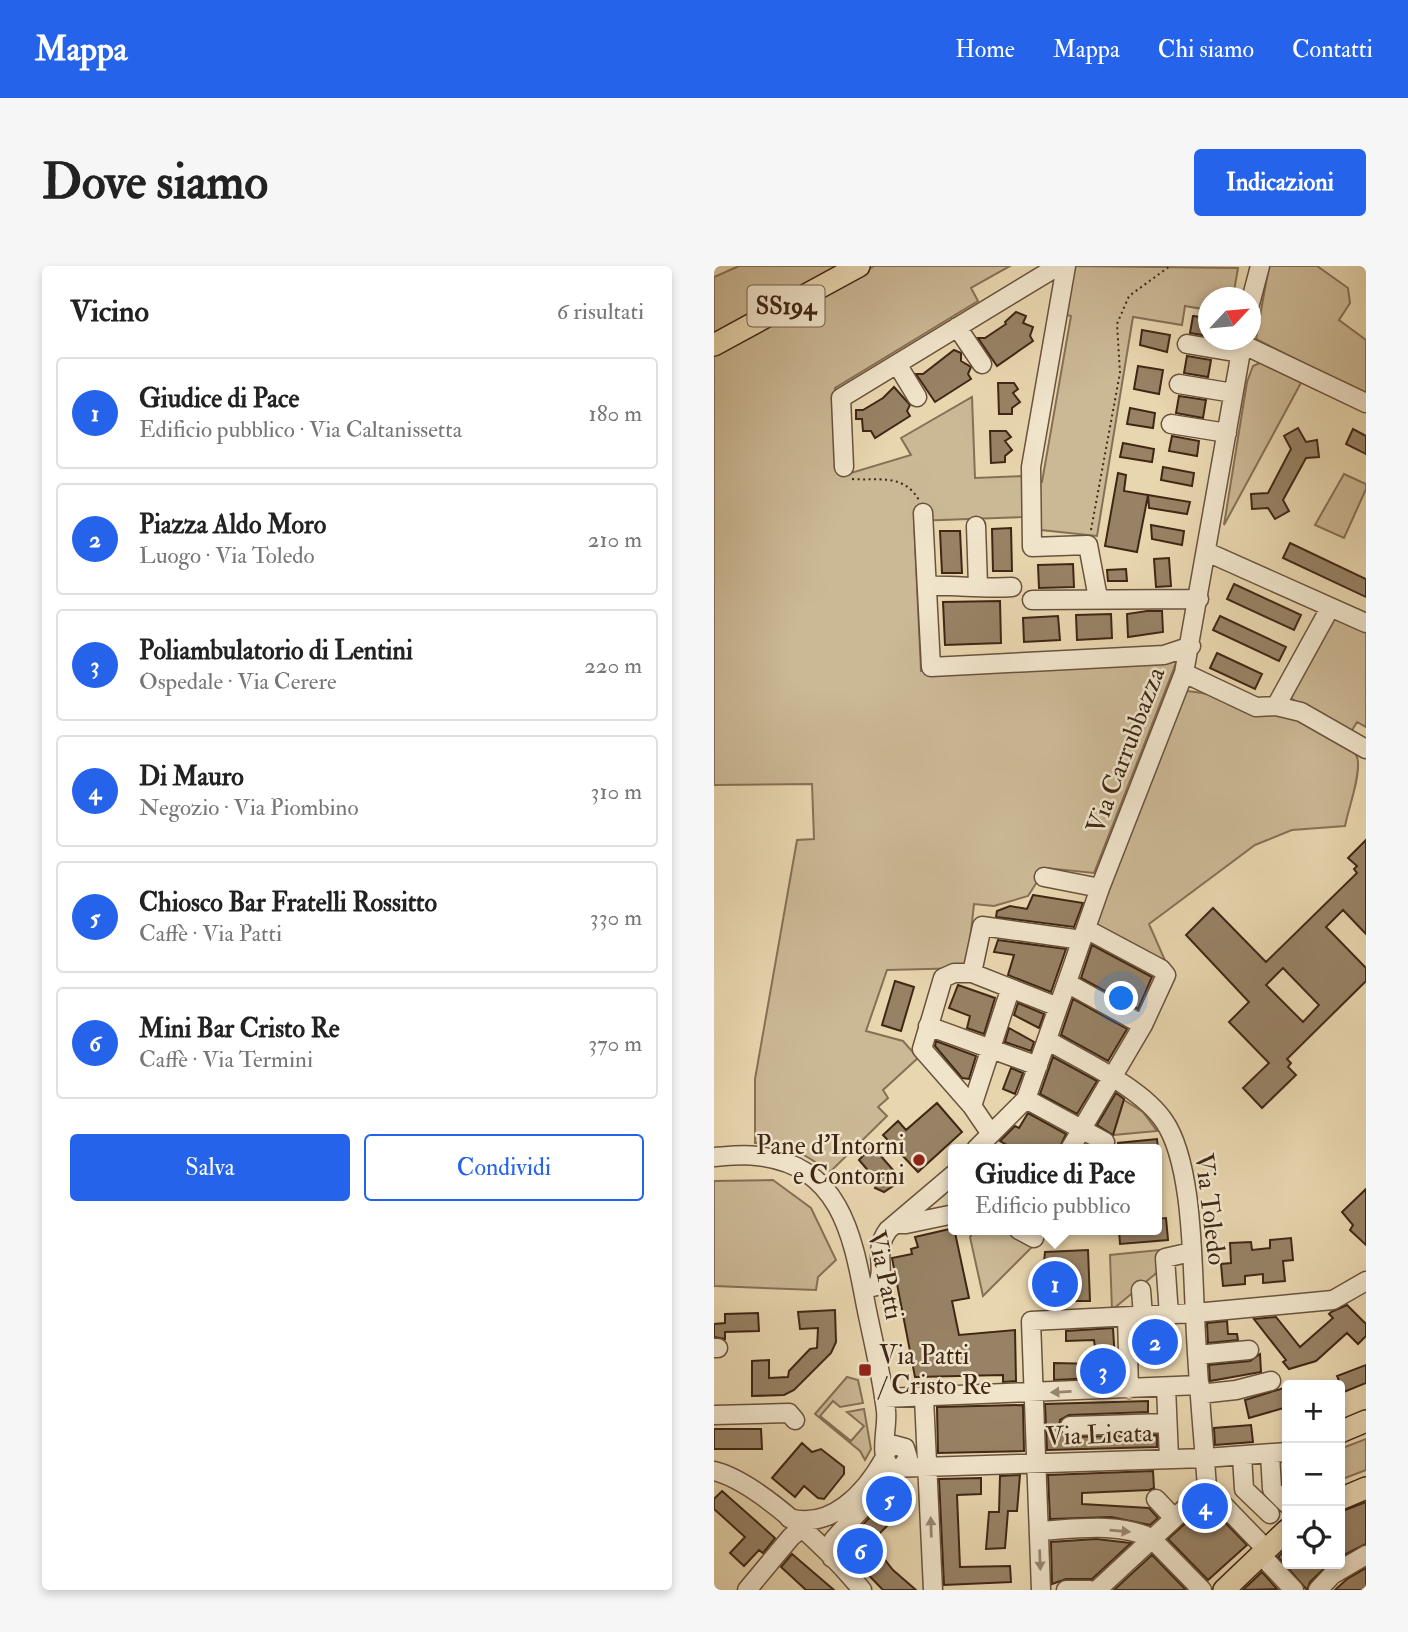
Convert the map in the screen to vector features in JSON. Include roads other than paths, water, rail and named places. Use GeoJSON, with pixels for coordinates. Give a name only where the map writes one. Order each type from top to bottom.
{"type":"FeatureCollection","features":[{"type":"Feature","properties":{"kind":"main road","name":"SS194"},"geometry":{"type":"LineString","coordinates":[[714,345],[859,266]]}},
{"type":"Feature","properties":{"kind":"main road"},"geometry":{"type":"LineString","coordinates":[[1345,1430],[1366,1421]]}},
{"type":"Feature","properties":{"kind":"main road"},"geometry":{"type":"LineString","coordinates":[[1345,1497],[1366,1489]]}},
{"type":"Feature","properties":{"kind":"main road"},"geometry":{"type":"LineString","coordinates":[[1224,1590],[1278,1538]]}},
{"type":"Feature","properties":{"kind":"street"},"geometry":{"type":"LineString","coordinates":[[844,467],[841,398],[1058,266]]}},
{"type":"Feature","properties":{"kind":"street"},"geometry":{"type":"LineString","coordinates":[[1066,266],[1031,467],[1032,547],[1088,545],[1098,597]]}},
{"type":"Feature","properties":{"kind":"street"},"geometry":{"type":"LineString","coordinates":[[1253,287],[1256,267]]}},
{"type":"Feature","properties":{"kind":"street"},"geometry":{"type":"LineString","coordinates":[[957,327],[982,365]]}},
{"type":"Feature","properties":{"kind":"street"},"geometry":{"type":"LineString","coordinates":[[1186,344],[1198,344]]}},
{"type":"Feature","properties":{"kind":"street","name":"Via Carrubbazza"},"geometry":{"type":"LineString","coordinates":[[987,1143],[1026,1098],[1100,888],[1184,673],[1191,646],[1241,350]]}},
{"type":"Feature","properties":{"kind":"street"},"geometry":{"type":"LineString","coordinates":[[1251,350],[1366,403]]}},
{"type":"Feature","properties":{"kind":"street"},"geometry":{"type":"LineString","coordinates":[[897,364],[918,397]]}},
{"type":"Feature","properties":{"kind":"street"},"geometry":{"type":"LineString","coordinates":[[1179,384],[1233,393]]}},
{"type":"Feature","properties":{"kind":"street"},"geometry":{"type":"LineString","coordinates":[[1171,424],[1227,433]]}},
{"type":"Feature","properties":{"kind":"street"},"geometry":{"type":"LineString","coordinates":[[923,513],[931,667],[1164,655],[1191,646]]}},
{"type":"Feature","properties":{"kind":"street"},"geometry":{"type":"LineString","coordinates":[[976,526],[978,586]]}},
{"type":"Feature","properties":{"kind":"street"},"geometry":{"type":"LineString","coordinates":[[1207,552],[1366,623]]}},
{"type":"Feature","properties":{"kind":"street"},"geometry":{"type":"LineString","coordinates":[[927,586],[970,584],[1012,587]]}},
{"type":"Feature","properties":{"kind":"street"},"geometry":{"type":"LineString","coordinates":[[1032,600],[1098,597],[1199,599]]}},
{"type":"Feature","properties":{"kind":"street"},"geometry":{"type":"LineString","coordinates":[[1276,706],[1330,608]]}},
{"type":"Feature","properties":{"kind":"street"},"geometry":{"type":"LineString","coordinates":[[1184,673],[1256,707],[1276,706],[1301,712],[1366,749]]}},
{"type":"Feature","properties":{"kind":"street"},"geometry":{"type":"LineString","coordinates":[[1044,877],[1100,888]]}},
{"type":"Feature","properties":{"kind":"street"},"geometry":{"type":"LineString","coordinates":[[972,973],[982,926],[1084,935],[1161,969],[1166,975],[1143,1025],[1073,1144]]}},
{"type":"Feature","properties":{"kind":"street"},"geometry":{"type":"LineString","coordinates":[[987,1143],[972,1106],[922,1049],[943,978],[954,973],[972,973],[1058,1007]]}},
{"type":"Feature","properties":{"kind":"street"},"geometry":{"type":"LineString","coordinates":[[1067,983],[1143,1025]]}},
{"type":"Feature","properties":{"kind":"street"},"geometry":{"type":"LineString","coordinates":[[972,1106],[1010,990]]}},
{"type":"Feature","properties":{"kind":"street"},"geometry":{"type":"LineString","coordinates":[[928,1026],[1038,1066]]}},
{"type":"Feature","properties":{"kind":"street","name":"Via Toledo"},"geometry":{"type":"LineString","coordinates":[[1047,1040],[1112,1079],[1155,1109],[1172,1136],[1183,1171],[1207,1488]]}},
{"type":"Feature","properties":{"kind":"street"},"geometry":{"type":"LineString","coordinates":[[1026,1098],[1105,1142]]}},
{"type":"Feature","properties":{"kind":"street","name":"Via Patti"},"geometry":{"type":"LineString","coordinates":[[714,1157],[756,1156],[780,1160],[802,1170],[822,1186],[839,1206],[850,1229],[896,1458]]}},
{"type":"Feature","properties":{"kind":"street"},"geometry":{"type":"LineString","coordinates":[[863,1289],[877,1286],[882,1276],[878,1254],[880,1241],[896,1224],[947,1191]]}},
{"type":"Feature","properties":{"kind":"street"},"geometry":{"type":"LineString","coordinates":[[896,1224],[948,1215]]}},
{"type":"Feature","properties":{"kind":"street"},"geometry":{"type":"LineString","coordinates":[[1169,1315],[1165,1258],[1191,1252]]}},
{"type":"Feature","properties":{"kind":"street"},"geometry":{"type":"LineString","coordinates":[[1041,1590],[1031,1321],[1169,1315],[1333,1300],[1366,1281]]}},
{"type":"Feature","properties":{"kind":"street"},"geometry":{"type":"LineString","coordinates":[[1129,1389],[1128,1317],[1141,1290]]}},
{"type":"Feature","properties":{"kind":"street"},"geometry":{"type":"LineString","coordinates":[[1198,1355],[1249,1350]]}},
{"type":"Feature","properties":{"kind":"street"},"geometry":{"type":"LineString","coordinates":[[885,1406],[924,1398],[1166,1387],[1236,1390],[1271,1381]]}},
{"type":"Feature","properties":{"kind":"street"},"geometry":{"type":"LineString","coordinates":[[1166,1387],[1169,1458]]}},
{"type":"Feature","properties":{"kind":"street"},"geometry":{"type":"LineString","coordinates":[[924,1398],[933,1590]]}},
{"type":"Feature","properties":{"kind":"street"},"geometry":{"type":"LineString","coordinates":[[714,1415],[789,1413],[795,1420]]}},
{"type":"Feature","properties":{"kind":"street"},"geometry":{"type":"LineString","coordinates":[[1070,1426],[1167,1423]]}},
{"type":"Feature","properties":{"kind":"street"},"geometry":{"type":"LineString","coordinates":[[1279,1453],[1271,1478],[1272,1489],[1282,1499]]}},
{"type":"Feature","properties":{"kind":"street","name":"Via Licata"},"geometry":{"type":"LineString","coordinates":[[896,1458],[929,1465],[1205,1458],[1279,1453]]}},
{"type":"Feature","properties":{"kind":"street"},"geometry":{"type":"LineString","coordinates":[[1242,1456],[1244,1489],[1270,1514]]}},
{"type":"Feature","properties":{"kind":"street"},"geometry":{"type":"LineString","coordinates":[[856,1590],[842,1583],[822,1552],[826,1525],[896,1458]]}},
{"type":"Feature","properties":{"kind":"street"},"geometry":{"type":"LineString","coordinates":[[822,1552],[896,1458]]}},
{"type":"Feature","properties":{"kind":"street"},"geometry":{"type":"LineString","coordinates":[[714,1471],[737,1481],[755,1504],[797,1526],[862,1590]]}},
{"type":"Feature","properties":{"kind":"street"},"geometry":{"type":"LineString","coordinates":[[1243,1480],[1271,1478]]}},
{"type":"Feature","properties":{"kind":"street"},"geometry":{"type":"LineString","coordinates":[[1097,1590],[1207,1488],[1278,1538]]}},
{"type":"Feature","properties":{"kind":"street"},"geometry":{"type":"LineString","coordinates":[[1156,1499],[1174,1518]]}},
{"type":"Feature","properties":{"kind":"street"},"geometry":{"type":"LineString","coordinates":[[1282,1504],[1270,1514],[1269,1527],[1278,1538],[1294,1590]]}},
{"type":"Feature","properties":{"kind":"street"},"geometry":{"type":"LineString","coordinates":[[747,1590],[797,1526],[840,1512]]}},
{"type":"Feature","properties":{"kind":"street"},"geometry":{"type":"LineString","coordinates":[[1039,1531],[1087,1528],[1142,1533],[1152,1538],[1202,1590]]}},
{"type":"Feature","properties":{"kind":"street"},"geometry":{"type":"LineString","coordinates":[[1318,1590],[1332,1575],[1366,1555]]}},
{"type":"Feature","properties":{"kind":"street"},"geometry":{"type":"LineString","coordinates":[[1066,1590],[1090,1590]]}},
{"type":"Feature","properties":{"kind":"place","name":"Pane d'Intorni e Contorni"},"geometry":{"type":"Point","coordinates":[919,1160]}},
{"type":"Feature","properties":{"kind":"place","name":"Giudice di Pace"},"geometry":{"type":"Point","coordinates":[1055,1284]}},
{"type":"Feature","properties":{"kind":"place","name":"Piazza Aldo Moro"},"geometry":{"type":"Point","coordinates":[1155,1342]}},
{"type":"Feature","properties":{"kind":"place","name":"Via Patti / Cristo Re"},"geometry":{"type":"Point","coordinates":[865,1370]}},
{"type":"Feature","properties":{"kind":"place","name":"Poliambulatorio di Lentini"},"geometry":{"type":"Point","coordinates":[1103,1371]}},
{"type":"Feature","properties":{"kind":"place","name":"Chiosco Bar Fratelli Rossitto"},"geometry":{"type":"Point","coordinates":[889,1499]}},
{"type":"Feature","properties":{"kind":"place","name":"Di Mauro"},"geometry":{"type":"Point","coordinates":[1205,1506]}},
{"type":"Feature","properties":{"kind":"place","name":"Mini Bar Cristo Re"},"geometry":{"type":"Point","coordinates":[860,1551]}}]}
